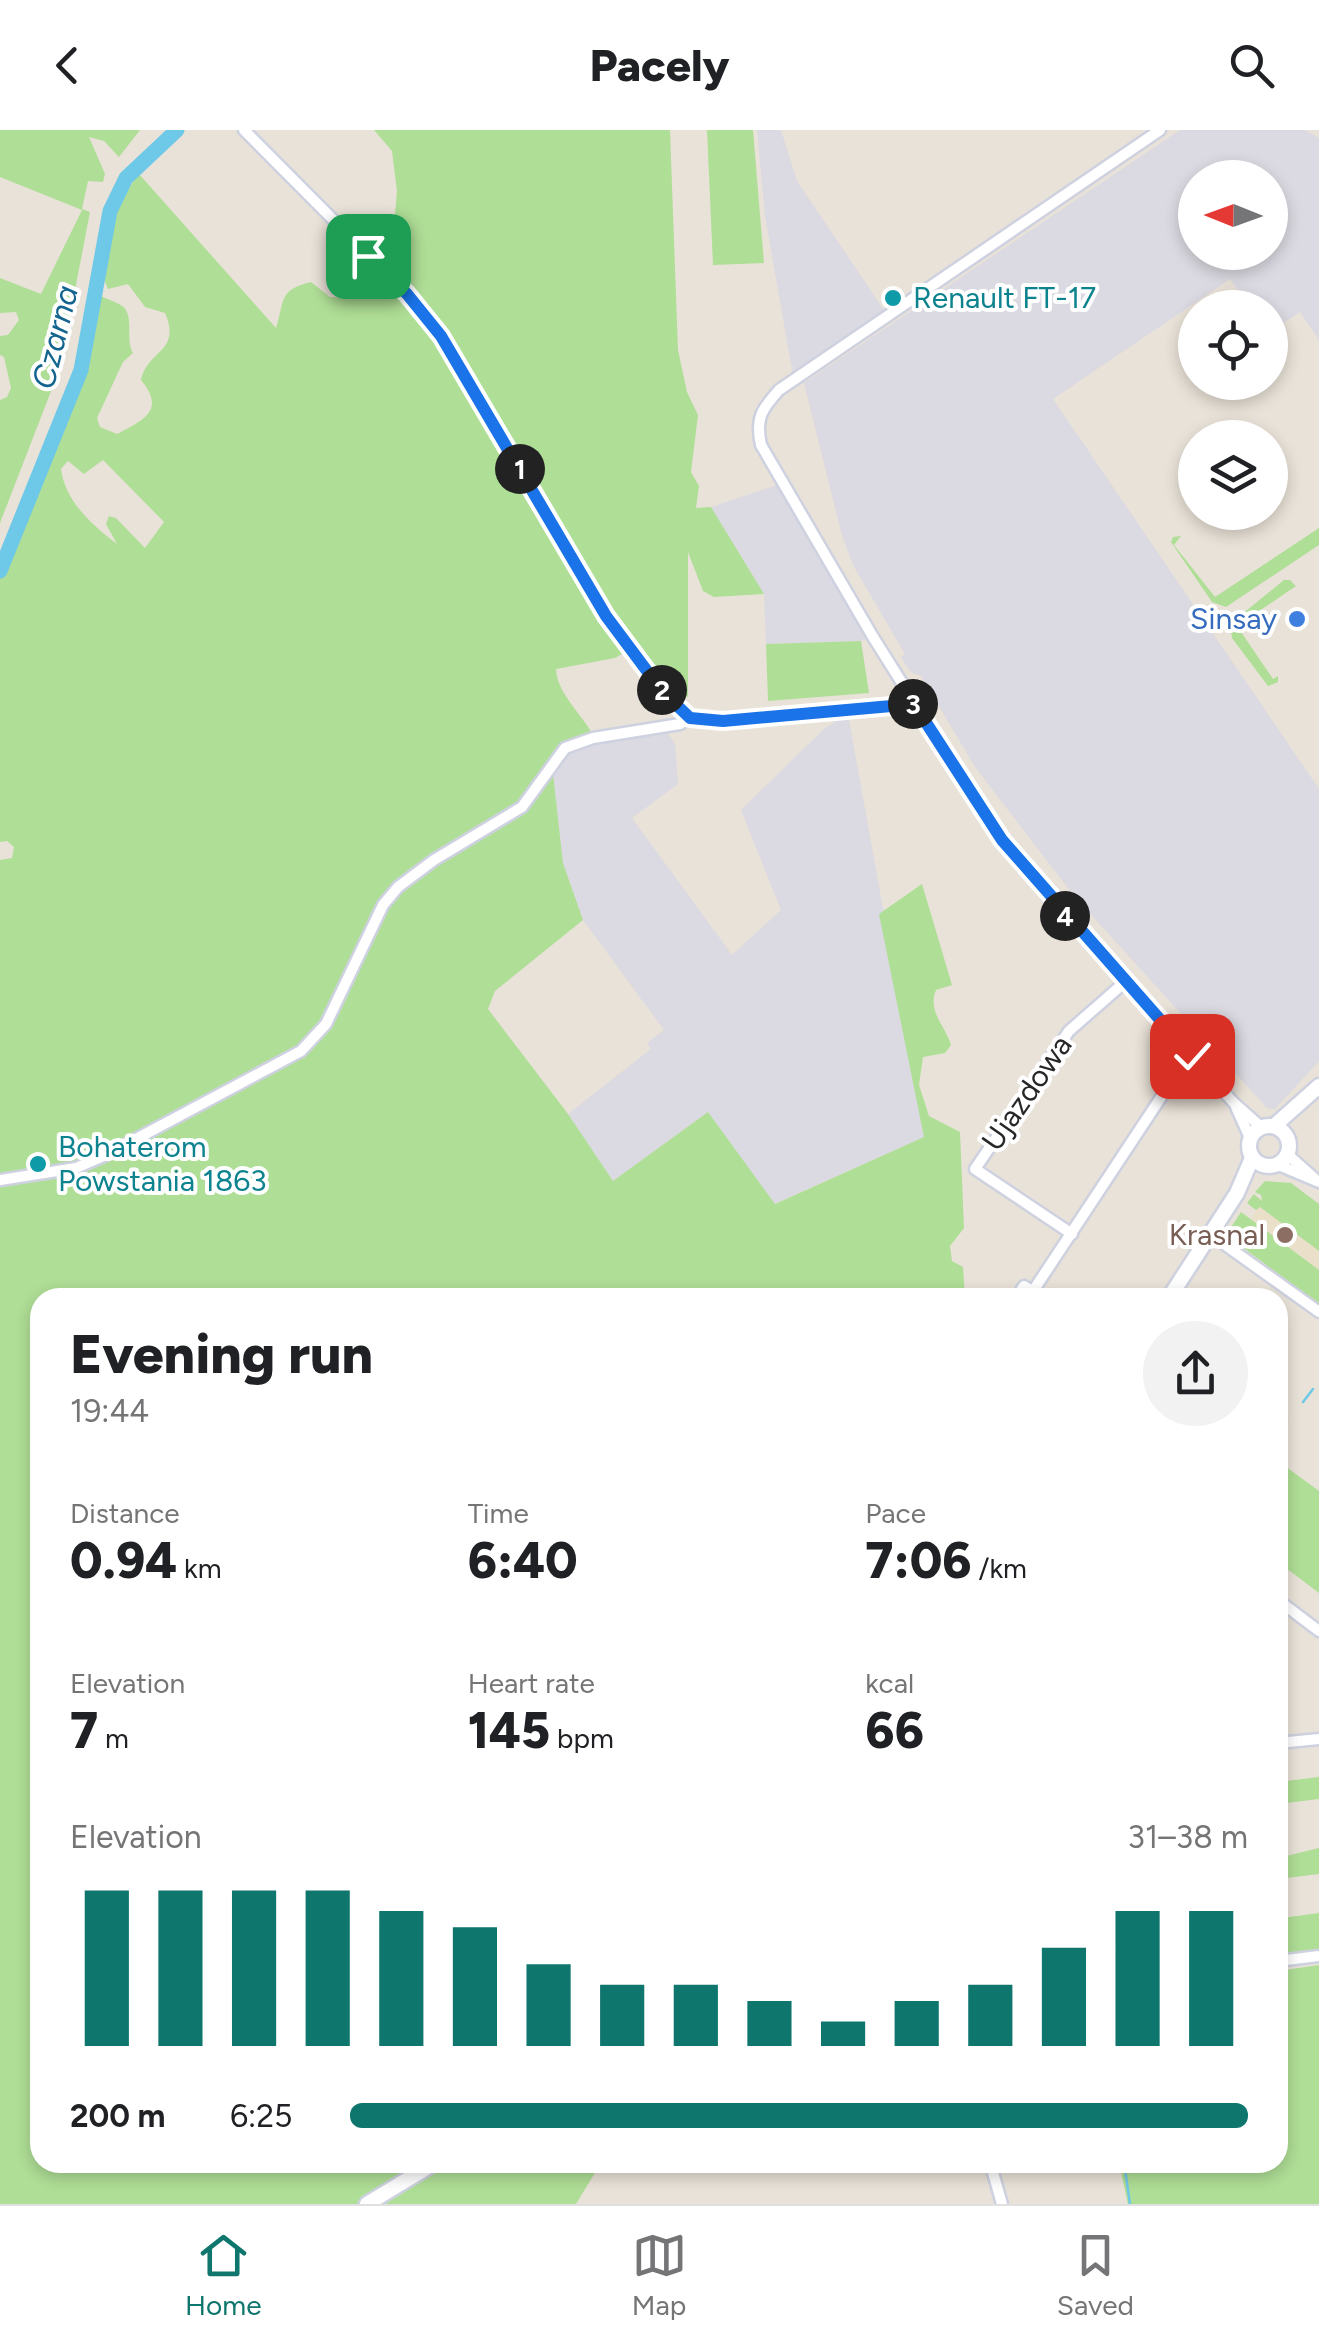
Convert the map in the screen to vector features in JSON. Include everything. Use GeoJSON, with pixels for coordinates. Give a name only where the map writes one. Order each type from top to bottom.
{"type":"FeatureCollection","features":[{"type":"Feature","properties":{"kind":"main road"},"geometry":{"type":"LineString","coordinates":[[1267,1131],[1319,1086]]}},
{"type":"Feature","properties":{"kind":"main road"},"geometry":{"type":"LineString","coordinates":[[1267,1131],[1270,1160]]}},
{"type":"Feature","properties":{"kind":"main road"},"geometry":{"type":"LineString","coordinates":[[1267,1131],[1270,1160]]}},
{"type":"Feature","properties":{"kind":"main road"},"geometry":{"type":"LineString","coordinates":[[1175,1288],[1237,1192],[1270,1160]]}},
{"type":"Feature","properties":{"kind":"main road"},"geometry":{"type":"LineString","coordinates":[[367,2204],[418,2173]]}},
{"type":"Feature","properties":{"kind":"street"},"geometry":{"type":"LineString","coordinates":[[244,130],[407,294],[441,336],[606,616],[662,691],[690,718]]}},
{"type":"Feature","properties":{"kind":"street"},"geometry":{"type":"LineString","coordinates":[[1160,130],[779,390],[760,411],[757,428],[760,444],[914,704],[1002,840],[1233,1102],[1267,1131]]}},
{"type":"Feature","properties":{"kind":"street"},"geometry":{"type":"LineString","coordinates":[[0,1180],[76,1168],[301,1051],[326,1024],[383,905],[398,887],[434,860],[522,807],[565,748],[593,738],[680,724],[690,718],[723,721],[914,704]]}},
{"type":"Feature","properties":{"kind":"street","name":"Ujazdowa"},"geometry":{"type":"LineString","coordinates":[[1072,1234],[974,1168],[1069,1031],[1125,982]]}},
{"type":"Feature","properties":{"kind":"street"},"geometry":{"type":"LineString","coordinates":[[1041,1288],[1072,1234],[1192,1056]]}},
{"type":"Feature","properties":{"kind":"street"},"geometry":{"type":"LineString","coordinates":[[1270,1160],[1319,1182]]}},
{"type":"Feature","properties":{"kind":"street"},"geometry":{"type":"LineString","coordinates":[[1210,1234],[1285,1288]]}},
{"type":"Feature","properties":{"kind":"street"},"geometry":{"type":"LineString","coordinates":[[1288,1290],[1319,1312]]}},
{"type":"Feature","properties":{"kind":"street"},"geometry":{"type":"LineString","coordinates":[[1288,1608],[1319,1631]]}},
{"type":"Feature","properties":{"kind":"street"},"geometry":{"type":"LineString","coordinates":[[1288,1741],[1319,1739]]}},
{"type":"Feature","properties":{"kind":"street"},"geometry":{"type":"LineString","coordinates":[[1288,1959],[1319,1956]]}},
{"type":"Feature","properties":{"kind":"street"},"geometry":{"type":"LineString","coordinates":[[993,2173],[1002,2204]]}},
{"type":"Feature","properties":{"kind":"shaded area"},"geometry":{"type":"Polygon","coordinates":[[[757,130],[781,130],[797,181],[888,316],[794,381],[765,216],[757,130]]]}},
{"type":"Feature","properties":{"kind":"shaded area"},"geometry":{"type":"Polygon","coordinates":[[[1180,130],[1305,130],[1319,138],[1319,340],[1300,312],[1288,320],[1288,290],[1237,290],[1230,279],[1214,290],[1178,290],[1178,314],[1053,399],[1319,789],[1319,1061],[1275,1109],[1267,1108],[1074,896],[975,767],[921,676],[910,672],[901,657],[905,654],[854,567],[842,536],[804,383],[1180,130]]]}},
{"type":"Feature","properties":{"kind":"shaded area"},"geometry":{"type":"Polygon","coordinates":[[[783,483],[873,637],[861,641],[766,644],[764,594],[711,507],[783,483]]]}},
{"type":"Feature","properties":{"kind":"shaded area"},"geometry":{"type":"Polygon","coordinates":[[[848,714],[924,1137],[774,1204],[708,1112],[613,1181],[568,1114],[651,1049],[647,1043],[664,1030],[583,920],[563,863],[553,774],[563,754],[596,741],[668,733],[675,744],[678,784],[632,818],[732,955],[781,910],[741,810],[825,728],[848,714]]]}},
{"type":"Feature","properties":{"kind":"shaded area","name":"Krasnal"},"geometry":{"type":"Polygon","coordinates":[[[1259,1206],[1319,1251],[1319,1270],[1251,1219],[1259,1206]]]}},
{"type":"Feature","properties":{"kind":"green space"},"geometry":{"type":"Polygon","coordinates":[[[0,130],[140,130],[119,157],[104,141],[89,137],[105,174],[103,182],[88,181],[82,209],[90,212],[60,368],[0,523],[0,400],[7,397],[11,388],[4,357],[0,355],[0,336],[8,335],[19,320],[16,312],[0,313],[0,278],[41,294],[82,210],[0,177],[0,130]]]}},
{"type":"Feature","properties":{"kind":"green space"},"geometry":{"type":"Polygon","coordinates":[[[374,130],[670,130],[678,350],[687,392],[698,415],[691,472],[699,486],[696,508],[711,507],[764,594],[714,597],[703,591],[688,552],[688,697],[669,691],[636,646],[615,658],[556,669],[566,697],[596,741],[564,754],[553,774],[563,863],[583,920],[495,991],[488,1009],[613,1181],[708,1112],[775,1204],[924,1137],[879,914],[922,884],[952,985],[936,990],[934,998],[935,1011],[951,1045],[945,1053],[923,1057],[919,1085],[929,1116],[960,1132],[964,1228],[950,1246],[952,1261],[963,1267],[964,1288],[30,1288],[30,2173],[595,2173],[576,2204],[0,2204],[0,860],[12,858],[14,847],[7,841],[0,842],[0,578],[82,378],[100,295],[126,310],[133,353],[123,362],[97,418],[100,427],[117,434],[143,419],[152,407],[152,399],[141,380],[169,336],[165,313],[145,307],[128,284],[108,289],[103,262],[110,229],[139,174],[276,328],[284,298],[293,289],[311,282],[330,297],[346,298],[392,247],[397,191],[392,151],[374,130]],[[103,460],[84,474],[68,461],[61,469],[64,481],[89,520],[117,544],[106,524],[109,516],[116,518],[145,548],[164,522],[103,460]]]}},
{"type":"Feature","properties":{"kind":"green space"},"geometry":{"type":"Polygon","coordinates":[[[707,130],[753,130],[764,263],[713,265],[707,130]]]}},
{"type":"Feature","properties":{"kind":"green space"},"geometry":{"type":"Polygon","coordinates":[[[1319,528],[1319,545],[1226,607],[1212,602],[1171,542],[1173,537],[1181,536],[1174,545],[1215,597],[1319,528]]]}},
{"type":"Feature","properties":{"kind":"green space"},"geometry":{"type":"Polygon","coordinates":[[[1284,580],[1296,586],[1237,626],[1273,679],[1278,676],[1278,682],[1268,686],[1232,638],[1230,624],[1284,580]]]}},
{"type":"Feature","properties":{"kind":"green space"},"geometry":{"type":"Polygon","coordinates":[[[861,641],[869,693],[768,701],[766,644],[861,641]]]}},
{"type":"Feature","properties":{"kind":"green space"},"geometry":{"type":"Polygon","coordinates":[[[1265,1181],[1291,1183],[1319,1204],[1319,1251],[1260,1207],[1256,1210],[1247,1203],[1254,1194],[1262,1201],[1255,1192],[1265,1181]]]}},
{"type":"Feature","properties":{"kind":"green space"},"geometry":{"type":"Polygon","coordinates":[[[1241,1212],[1319,1270],[1319,1304],[1226,1235],[1241,1212]]]}},
{"type":"Feature","properties":{"kind":"green space"},"geometry":{"type":"Polygon","coordinates":[[[1288,1468],[1319,1491],[1319,1593],[1288,1570],[1288,1468]]]}},
{"type":"Feature","properties":{"kind":"green space"},"geometry":{"type":"Polygon","coordinates":[[[1319,1777],[1319,1799],[1288,1803],[1288,1781],[1319,1777]]]}},
{"type":"Feature","properties":{"kind":"green space"},"geometry":{"type":"Polygon","coordinates":[[[1319,1848],[1319,1874],[1288,1878],[1288,1856],[1319,1848]]]}},
{"type":"Feature","properties":{"kind":"green space"},"geometry":{"type":"Polygon","coordinates":[[[1319,1913],[1319,1952],[1288,1956],[1288,1917],[1319,1913]]]}},
{"type":"Feature","properties":{"kind":"green space"},"geometry":{"type":"Polygon","coordinates":[[[1319,1965],[1319,2204],[1128,2204],[1121,2173],[1288,2173],[1288,1970],[1319,1965]]]}},
{"type":"Feature","properties":{"kind":"waterway","name":"Czarna"},"geometry":{"type":"LineString","coordinates":[[0,571],[81,370],[110,211],[126,178],[177,130]]}},
{"type":"Feature","properties":{"kind":"waterway"},"geometry":{"type":"LineString","coordinates":[[1303,1402],[1313,1389]]}},
{"type":"Feature","properties":{"kind":"waterway"},"geometry":{"type":"LineString","coordinates":[[1126,2173],[1130,2204]]}},
{"type":"Feature","properties":{"kind":"place","name":"Renault FT-17"},"geometry":{"type":"Point","coordinates":[893,298]}},
{"type":"Feature","properties":{"kind":"place","name":"Sinsay"},"geometry":{"type":"Point","coordinates":[1297,619]}},
{"type":"Feature","properties":{"kind":"place","name":"Bohaterom Powstania 1863"},"geometry":{"type":"Point","coordinates":[38,1164]}},
{"type":"Feature","properties":{"kind":"place","name":"Krasnal"},"geometry":{"type":"Point","coordinates":[1285,1235]}},
{"type":"Feature","properties":{"kind":"route"},"geometry":{"type":"LineString","coordinates":[[368,256],[407,294],[441,336],[606,616],[662,691],[690,718],[723,721],[914,704],[956,773],[1024,869],[1192,1056]]}}]}
